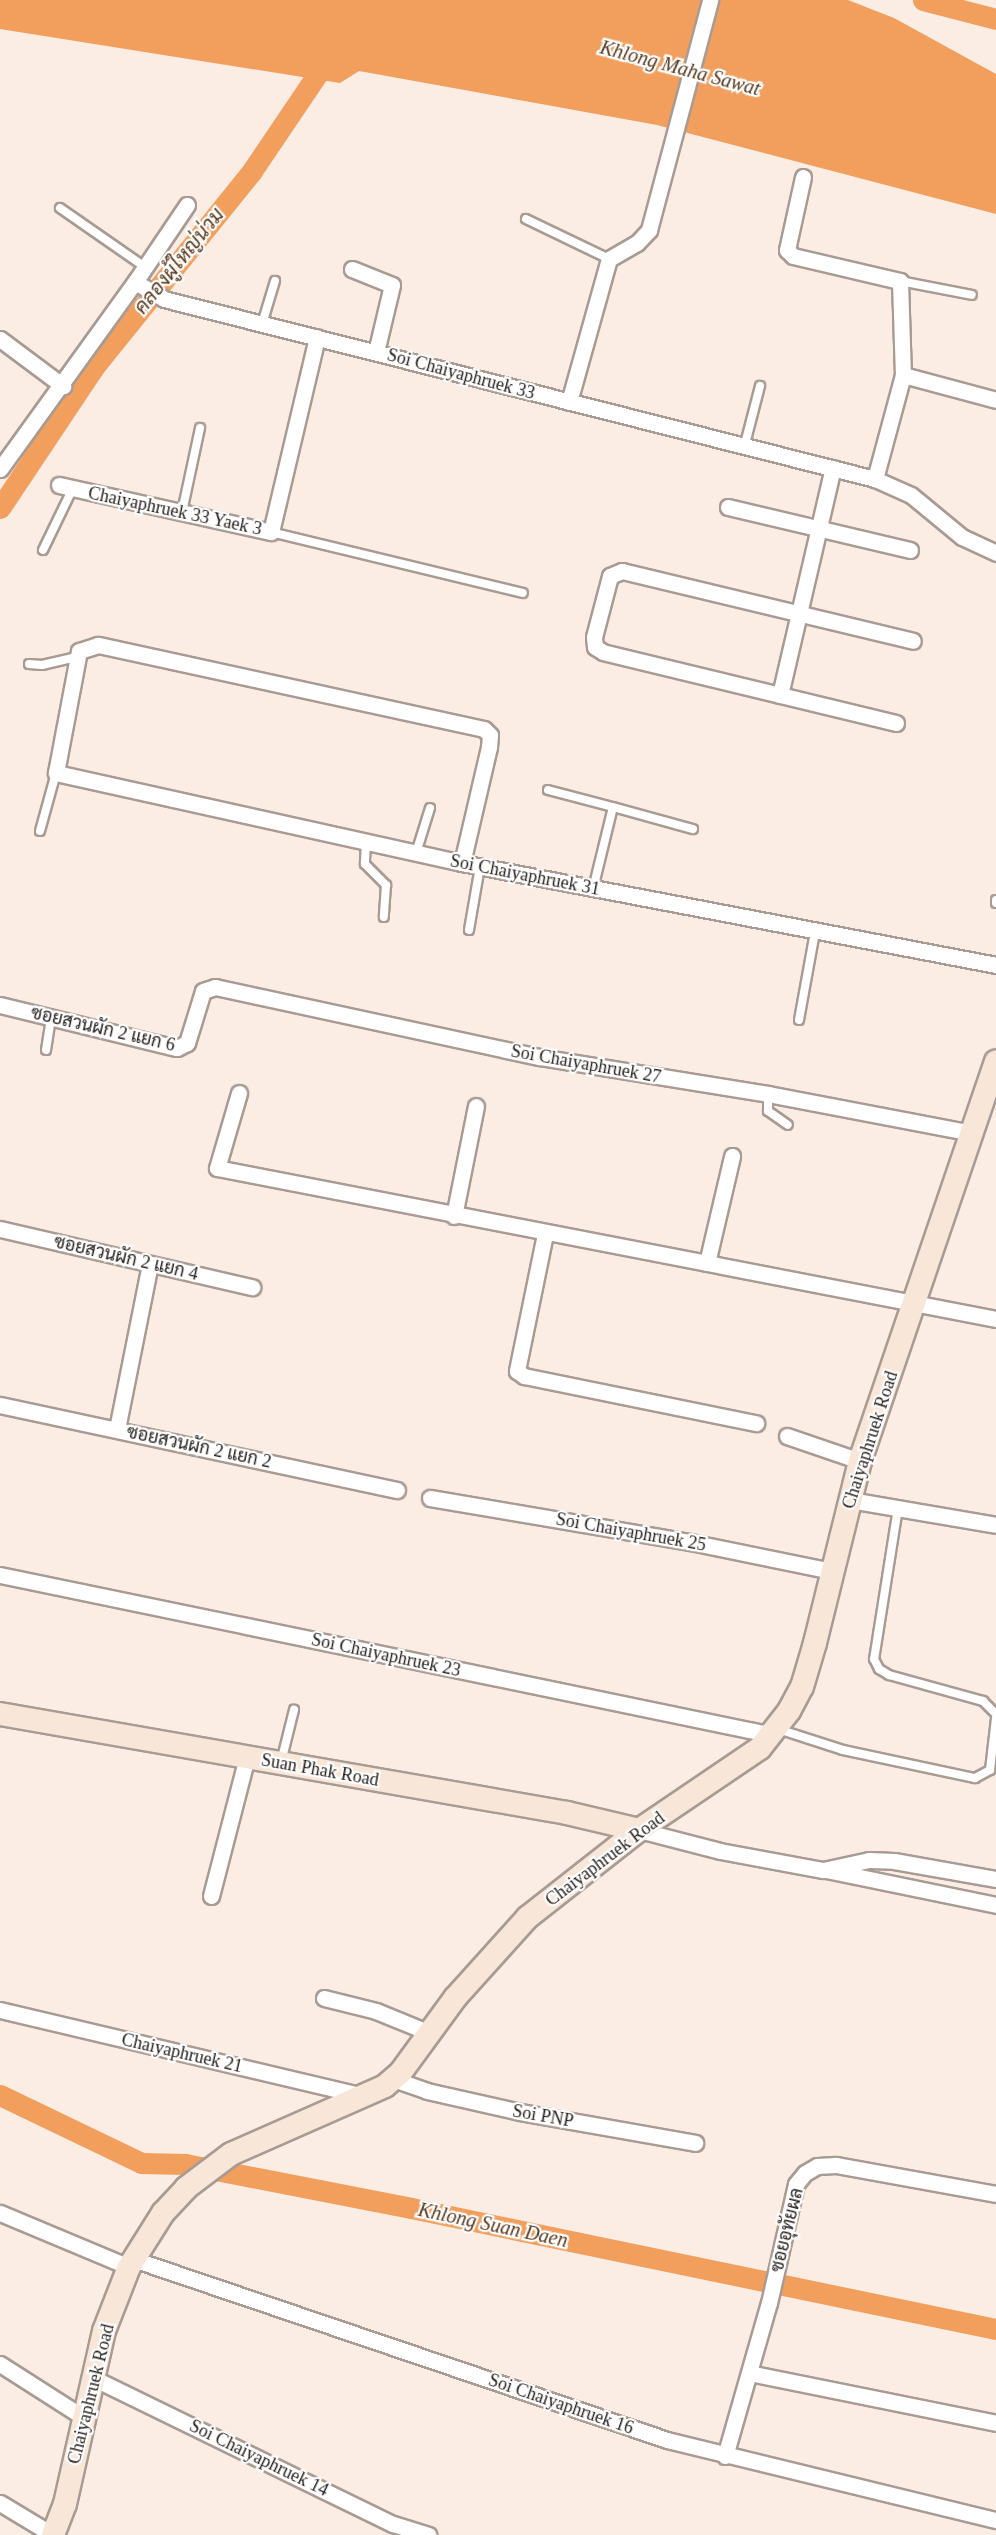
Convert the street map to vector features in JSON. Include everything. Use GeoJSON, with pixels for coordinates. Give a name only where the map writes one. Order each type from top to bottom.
{"type":"FeatureCollection","features":[{"type":"Feature","properties":{"kind":"street"},"geometry":{"type":"LineString","coordinates":[[569,402],[609,259],[637,243],[649,230],[710,0]]}},
{"type":"Feature","properties":{"kind":"street"},"geometry":{"type":"LineString","coordinates":[[802,177],[787,250],[793,256],[900,281],[903,375],[875,479]]}},
{"type":"Feature","properties":{"kind":"street"},"geometry":{"type":"LineString","coordinates":[[0,468],[142,287],[146,268],[187,205]]}},
{"type":"Feature","properties":{"kind":"street"},"geometry":{"type":"LineString","coordinates":[[352,269],[392,285],[376,352]]}},
{"type":"Feature","properties":{"kind":"street","name":"Soi Chaiyaphruek 33"},"geometry":{"type":"LineString","coordinates":[[142,287],[262,324],[745,444],[875,479],[911,495],[962,537],[996,553]]}},
{"type":"Feature","properties":{"kind":"street","name":"Chaiyaphruek 33 Yaek 3"},"geometry":{"type":"LineString","coordinates":[[66,487],[271,532],[317,337]]}},
{"type":"Feature","properties":{"kind":"street"},"geometry":{"type":"LineString","coordinates":[[0,339],[63,386]]}},
{"type":"Feature","properties":{"kind":"street"},"geometry":{"type":"LineString","coordinates":[[903,375],[996,400]]}},
{"type":"Feature","properties":{"kind":"street"},"geometry":{"type":"LineString","coordinates":[[780,695],[833,468]]}},
{"type":"Feature","properties":{"kind":"street"},"geometry":{"type":"LineString","coordinates":[[728,507],[910,550]]}},
{"type":"Feature","properties":{"kind":"street"},"geometry":{"type":"LineString","coordinates":[[896,723],[603,652],[595,647],[594,637],[610,576],[622,571],[913,641]]}},
{"type":"Feature","properties":{"kind":"street"},"geometry":{"type":"LineString","coordinates":[[56,773],[77,657],[84,647],[98,645],[484,729],[490,735],[489,747],[462,863]]}},
{"type":"Feature","properties":{"kind":"street","name":"Soi Chaiyaphruek 31"},"geometry":{"type":"LineString","coordinates":[[56,773],[462,863],[996,965]]}},
{"type":"Feature","properties":{"kind":"street","name":"Soi Chaiyaphruek 27"},"geometry":{"type":"LineString","coordinates":[[203,991],[215,987],[540,1057],[768,1094],[973,1133]]}},
{"type":"Feature","properties":{"kind":"street","name":"ซอยสวนผัก 2 แยก 6"},"geometry":{"type":"LineString","coordinates":[[0,1005],[51,1019],[182,1047],[203,991]]}},
{"type":"Feature","properties":{"kind":"street","name":"Chaiyaphruek Road"},"geometry":{"type":"LineString","coordinates":[[59,2533],[91,2377],[131,2263],[148,2234],[186,2188],[231,2154],[364,2096],[393,2079],[462,1989],[528,1917],[639,1830],[707,1785],[775,1731],[802,1687],[860,1461],[996,1062]]}},
{"type":"Feature","properties":{"kind":"street"},"geometry":{"type":"LineString","coordinates":[[239,1093],[217,1168],[544,1234],[996,1319]]}},
{"type":"Feature","properties":{"kind":"street"},"geometry":{"type":"LineString","coordinates":[[454,1216],[476,1106]]}},
{"type":"Feature","properties":{"kind":"street"},"geometry":{"type":"LineString","coordinates":[[707,1263],[732,1156]]}},
{"type":"Feature","properties":{"kind":"street","name":"ซอยสวนผัก 2 แยก 4"},"geometry":{"type":"LineString","coordinates":[[0,1229],[252,1287]]}},
{"type":"Feature","properties":{"kind":"street"},"geometry":{"type":"LineString","coordinates":[[544,1234],[517,1371],[524,1376],[756,1423]]}},
{"type":"Feature","properties":{"kind":"street"},"geometry":{"type":"LineString","coordinates":[[117,1429],[150,1264]]}},
{"type":"Feature","properties":{"kind":"street","name":"ซอยสวนผัก 2 แยก 2"},"geometry":{"type":"LineString","coordinates":[[0,1405],[397,1490]]}},
{"type":"Feature","properties":{"kind":"street"},"geometry":{"type":"LineString","coordinates":[[787,1436],[860,1461]]}},
{"type":"Feature","properties":{"kind":"street","name":"Soi Chaiyaphruek 25"},"geometry":{"type":"LineString","coordinates":[[430,1498],[690,1542],[831,1571]]}},
{"type":"Feature","properties":{"kind":"street"},"geometry":{"type":"LineString","coordinates":[[850,1500],[996,1526]]}},
{"type":"Feature","properties":{"kind":"street","name":"Soi Chaiyaphruek 23"},"geometry":{"type":"LineString","coordinates":[[0,1575],[775,1731]]}},
{"type":"Feature","properties":{"kind":"street","name":"Suan Phak Road"},"geometry":{"type":"LineString","coordinates":[[0,1714],[567,1813],[639,1830]]}},
{"type":"Feature","properties":{"kind":"street"},"geometry":{"type":"LineString","coordinates":[[211,1896],[247,1756]]}},
{"type":"Feature","properties":{"kind":"street"},"geometry":{"type":"LineString","coordinates":[[639,1830],[720,1851],[996,1905]]}},
{"type":"Feature","properties":{"kind":"street"},"geometry":{"type":"LineString","coordinates":[[824,1870],[869,1860],[894,1861],[996,1879]]}},
{"type":"Feature","properties":{"kind":"street"},"geometry":{"type":"LineString","coordinates":[[324,1998],[376,2011],[430,2033]]}},
{"type":"Feature","properties":{"kind":"street","name":"Chaiyaphruek 21"},"geometry":{"type":"LineString","coordinates":[[0,2010],[364,2096]]}},
{"type":"Feature","properties":{"kind":"street","name":"Soi PNP"},"geometry":{"type":"LineString","coordinates":[[393,2079],[426,2091],[520,2112],[695,2143]]}},
{"type":"Feature","properties":{"kind":"street","name":"ซอยอุทัยผล"},"geometry":{"type":"LineString","coordinates":[[725,2456],[769,2303],[796,2184],[805,2173],[816,2166],[836,2165],[996,2194]]}},
{"type":"Feature","properties":{"kind":"street","name":"Soi Chaiyaphruek 16"},"geometry":{"type":"LineString","coordinates":[[0,2213],[131,2263],[667,2440],[725,2456],[996,2520]]}},
{"type":"Feature","properties":{"kind":"street"},"geometry":{"type":"LineString","coordinates":[[0,2364],[83,2416]]}},
{"type":"Feature","properties":{"kind":"street"},"geometry":{"type":"LineString","coordinates":[[749,2373],[996,2422]]}},
{"type":"Feature","properties":{"kind":"street","name":"Soi Chaiyaphruek 14"},"geometry":{"type":"LineString","coordinates":[[91,2377],[393,2524],[428,2535]]}},
{"type":"Feature","properties":{"kind":"street"},"geometry":{"type":"LineString","coordinates":[[0,2503],[59,2533]]}},
{"type":"Feature","properties":{"kind":"lane"},"geometry":{"type":"LineString","coordinates":[[60,208],[146,268]]}},
{"type":"Feature","properties":{"kind":"lane"},"geometry":{"type":"LineString","coordinates":[[526,219],[609,259]]}},
{"type":"Feature","properties":{"kind":"lane"},"geometry":{"type":"LineString","coordinates":[[262,324],[275,280]]}},
{"type":"Feature","properties":{"kind":"lane"},"geometry":{"type":"LineString","coordinates":[[900,281],[972,296]]}},
{"type":"Feature","properties":{"kind":"lane"},"geometry":{"type":"LineString","coordinates":[[745,444],[760,386]]}},
{"type":"Feature","properties":{"kind":"lane"},"geometry":{"type":"LineString","coordinates":[[182,512],[200,428]]}},
{"type":"Feature","properties":{"kind":"lane"},"geometry":{"type":"LineString","coordinates":[[43,550],[66,487]]}},
{"type":"Feature","properties":{"kind":"lane"},"geometry":{"type":"LineString","coordinates":[[271,532],[523,592]]}},
{"type":"Feature","properties":{"kind":"lane"},"geometry":{"type":"LineString","coordinates":[[29,664],[42,665],[77,657]]}},
{"type":"Feature","properties":{"kind":"lane"},"geometry":{"type":"LineString","coordinates":[[40,831],[56,773]]}},
{"type":"Feature","properties":{"kind":"lane"},"geometry":{"type":"LineString","coordinates":[[548,790],[693,829]]}},
{"type":"Feature","properties":{"kind":"lane"},"geometry":{"type":"LineString","coordinates":[[592,889],[613,807]]}},
{"type":"Feature","properties":{"kind":"lane"},"geometry":{"type":"LineString","coordinates":[[416,853],[430,808]]}},
{"type":"Feature","properties":{"kind":"lane"},"geometry":{"type":"LineString","coordinates":[[366,842],[364,864],[386,885],[384,917]]}},
{"type":"Feature","properties":{"kind":"lane"},"geometry":{"type":"LineString","coordinates":[[469,930],[480,866]]}},
{"type":"Feature","properties":{"kind":"lane"},"geometry":{"type":"LineString","coordinates":[[799,1020],[815,932]]}},
{"type":"Feature","properties":{"kind":"lane"},"geometry":{"type":"LineString","coordinates":[[46,1050],[51,1019]]}},
{"type":"Feature","properties":{"kind":"lane"},"geometry":{"type":"LineString","coordinates":[[768,1094],[768,1111],[788,1125]]}},
{"type":"Feature","properties":{"kind":"lane"},"geometry":{"type":"LineString","coordinates":[[775,1731],[843,1750],[975,1778],[990,1770],[996,1716],[982,1701],[889,1675],[879,1669],[874,1659],[898,1508]]}},
{"type":"Feature","properties":{"kind":"lane"},"geometry":{"type":"LineString","coordinates":[[281,1763],[294,1710]]}},
{"type":"Feature","properties":{"kind":"water","name":"Khlong Maha Sawat"},"geometry":{"type":"Polygon","coordinates":[[[0,0],[848,0],[894,18],[996,74],[996,214],[657,125],[359,71],[340,83],[0,29],[0,0]]]}},
{"type":"Feature","properties":{"kind":"waterway"},"geometry":{"type":"LineString","coordinates":[[923,0],[996,19]]}},
{"type":"Feature","properties":{"kind":"waterway","name":"คลองผู้ใหญ่น่วม"},"geometry":{"type":"LineString","coordinates":[[0,508],[94,367],[252,171],[329,57]]}},
{"type":"Feature","properties":{"kind":"waterway","name":"Khlong Suan Daen"},"geometry":{"type":"LineString","coordinates":[[0,2095],[141,2163],[185,2164],[411,2208],[996,2329]]}}]}
